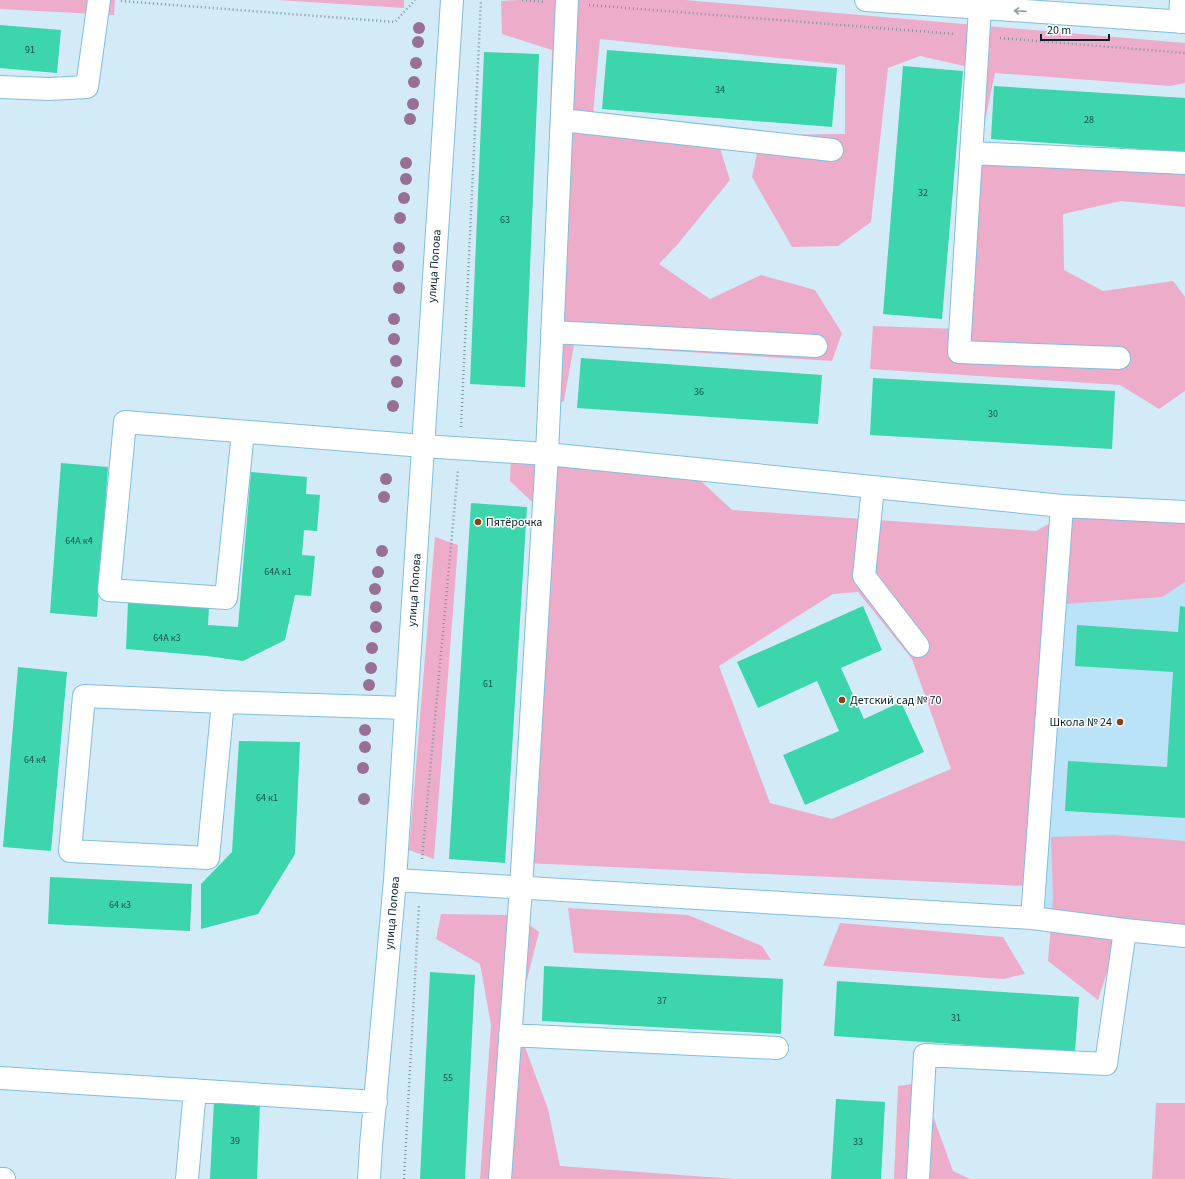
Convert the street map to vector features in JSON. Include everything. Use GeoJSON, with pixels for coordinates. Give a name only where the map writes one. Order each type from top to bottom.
{"type":"FeatureCollection","features":[{"type":"Feature","properties":{"kind":"street"},"geometry":{"type":"LineString","coordinates":[[0,87],[50,89],[87,88],[109,0]]}},
{"type":"Feature","properties":{"kind":"street","name":"улица Попова"},"geometry":{"type":"LineString","coordinates":[[370,1179],[371,1146],[395,880],[452,0]]}},
{"type":"Feature","properties":{"kind":"street"},"geometry":{"type":"LineString","coordinates":[[866,0],[1182,22],[1181,0]]}},
{"type":"Feature","properties":{"kind":"street"},"geometry":{"type":"LineString","coordinates":[[500,1179],[521,888],[547,454],[567,2]]}},
{"type":"Feature","properties":{"kind":"street"},"geometry":{"type":"LineString","coordinates":[[980,8],[959,352],[1119,358]]}},
{"type":"Feature","properties":{"kind":"street"},"geometry":{"type":"LineString","coordinates":[[562,120],[832,150]]}},
{"type":"Feature","properties":{"kind":"street"},"geometry":{"type":"LineString","coordinates":[[971,153],[1185,163]]}},
{"type":"Feature","properties":{"kind":"street"},"geometry":{"type":"LineString","coordinates":[[552,332],[816,346]]}},
{"type":"Feature","properties":{"kind":"street"},"geometry":{"type":"LineString","coordinates":[[243,432],[226,598],[109,590],[125,422],[423,446],[547,454],[1062,506],[1185,512]]}},
{"type":"Feature","properties":{"kind":"street"},"geometry":{"type":"LineString","coordinates":[[873,487],[864,576],[918,646]]}},
{"type":"Feature","properties":{"kind":"street"},"geometry":{"type":"LineString","coordinates":[[1032,918],[1062,506]]}},
{"type":"Feature","properties":{"kind":"street"},"geometry":{"type":"LineString","coordinates":[[223,702],[208,858],[70,851],[84,696],[406,708]]}},
{"type":"Feature","properties":{"kind":"street"},"geometry":{"type":"LineString","coordinates":[[395,880],[1032,918],[1185,936]]}},
{"type":"Feature","properties":{"kind":"street"},"geometry":{"type":"LineString","coordinates":[[918,1179],[925,1054],[1106,1064],[1125,930]]}},
{"type":"Feature","properties":{"kind":"street"},"geometry":{"type":"LineString","coordinates":[[510,1035],[777,1048]]}},
{"type":"Feature","properties":{"kind":"street"},"geometry":{"type":"LineString","coordinates":[[0,1078],[376,1102]]}},
{"type":"Feature","properties":{"kind":"street"},"geometry":{"type":"LineString","coordinates":[[187,1179],[195,1090]]}},
{"type":"Feature","properties":{"kind":"path"},"geometry":{"type":"LineString","coordinates":[[109,0],[395,22],[415,0]]}},
{"type":"Feature","properties":{"kind":"path"},"geometry":{"type":"LineString","coordinates":[[404,1179],[420,882],[460,448],[481,0]]}},
{"type":"Feature","properties":{"kind":"path"},"geometry":{"type":"LineString","coordinates":[[522,0],[567,2],[1185,52]]}},
{"type":"Feature","properties":{"kind":"shaded area"},"geometry":{"type":"Polygon","coordinates":[[[0,0],[115,0],[114,15],[0,9],[0,0]]]}},
{"type":"Feature","properties":{"kind":"shaded area"},"geometry":{"type":"Polygon","coordinates":[[[277,0],[404,0],[404,8],[277,0]]]}},
{"type":"Feature","properties":{"kind":"shaded area"},"geometry":{"type":"Polygon","coordinates":[[[685,0],[1185,43],[1185,83],[1170,86],[995,73],[981,140],[990,154],[1185,163],[1185,207],[1121,201],[1063,214],[1064,270],[1103,291],[1173,281],[1185,297],[1185,391],[1159,409],[1120,385],[870,369],[873,326],[958,329],[973,68],[920,56],[888,68],[871,222],[838,246],[792,247],[752,177],[761,135],[845,134],[845,65],[600,39],[593,114],[715,132],[730,180],[677,245],[659,264],[710,299],[761,275],[815,290],[842,333],[832,361],[574,345],[564,401],[541,412],[552,50],[502,34],[501,1],[685,0]]]}},
{"type":"Feature","properties":{"kind":"shaded area"},"geometry":{"type":"Polygon","coordinates":[[[511,458],[700,480],[732,510],[1036,531],[1068,513],[1185,522],[1185,582],[1162,597],[1065,604],[1026,886],[526,863],[549,518],[510,481],[511,458]],[[858,592],[833,594],[719,666],[770,803],[832,819],[951,769],[912,659],[858,592]]]}},
{"type":"Feature","properties":{"kind":"shaded area","name":"Школа № 24"},"geometry":{"type":"Polygon","coordinates":[[[1068,518],[1185,525],[1185,927],[1044,918],[1068,518]]]}},
{"type":"Feature","properties":{"kind":"shaded area"},"geometry":{"type":"Polygon","coordinates":[[[435,537],[458,545],[434,859],[409,850],[435,537]]]}},
{"type":"Feature","properties":{"kind":"shaded area"},"geometry":{"type":"Polygon","coordinates":[[[1114,835],[1185,841],[1185,940],[1117,941],[1098,1000],[1048,961],[1053,898],[1051,837],[1114,835]]]}},
{"type":"Feature","properties":{"kind":"shaded area"},"geometry":{"type":"Polygon","coordinates":[[[568,908],[688,915],[762,946],[771,960],[574,953],[568,908]]]}},
{"type":"Feature","properties":{"kind":"shaded area"},"geometry":{"type":"Polygon","coordinates":[[[441,914],[516,915],[539,932],[516,1023],[548,1109],[560,1166],[735,1179],[480,1179],[491,1025],[480,964],[436,939],[441,914]]]}},
{"type":"Feature","properties":{"kind":"shaded area"},"geometry":{"type":"Polygon","coordinates":[[[840,923],[1003,937],[1025,974],[1003,979],[823,966],[840,923]]]}},
{"type":"Feature","properties":{"kind":"shaded area"},"geometry":{"type":"Polygon","coordinates":[[[921,1083],[953,1171],[970,1179],[894,1179],[898,1086],[921,1083]]]}},
{"type":"Feature","properties":{"kind":"shaded area"},"geometry":{"type":"Polygon","coordinates":[[[1156,1103],[1185,1103],[1185,1179],[1152,1179],[1156,1103]]]}},
{"type":"Feature","properties":{"kind":"building"},"geometry":{"type":"Polygon","coordinates":[[[0,25],[61,30],[57,73],[0,68],[0,25]]]}},
{"type":"Feature","properties":{"kind":"building"},"geometry":{"type":"Polygon","coordinates":[[[607,50],[837,68],[832,127],[602,109],[607,50]]]}},
{"type":"Feature","properties":{"kind":"building"},"geometry":{"type":"Polygon","coordinates":[[[484,52],[539,54],[525,387],[470,384],[484,52]]]}},
{"type":"Feature","properties":{"kind":"building"},"geometry":{"type":"Polygon","coordinates":[[[903,66],[963,71],[942,319],[883,314],[903,66]]]}},
{"type":"Feature","properties":{"kind":"building"},"geometry":{"type":"Polygon","coordinates":[[[994,86],[1185,98],[1185,152],[991,139],[994,86]]]}},
{"type":"Feature","properties":{"kind":"building"},"geometry":{"type":"Polygon","coordinates":[[[581,358],[822,375],[818,424],[577,408],[581,358]]]}},
{"type":"Feature","properties":{"kind":"building"},"geometry":{"type":"Polygon","coordinates":[[[873,378],[1115,391],[1112,449],[870,435],[873,378]]]}},
{"type":"Feature","properties":{"kind":"building"},"geometry":{"type":"Polygon","coordinates":[[[61,463],[108,467],[97,617],[50,613],[61,463]]]}},
{"type":"Feature","properties":{"kind":"building"},"geometry":{"type":"Polygon","coordinates":[[[251,472],[307,477],[306,494],[320,495],[317,531],[304,530],[302,555],[315,556],[311,596],[295,595],[285,640],[243,661],[207,656],[126,649],[128,602],[209,607],[208,625],[238,627],[251,472]]]}},
{"type":"Feature","properties":{"kind":"building"},"geometry":{"type":"Polygon","coordinates":[[[471,503],[527,507],[505,863],[449,859],[471,503]]]}},
{"type":"Feature","properties":{"kind":"building"},"geometry":{"type":"Polygon","coordinates":[[[863,606],[882,650],[841,668],[864,719],[901,702],[924,752],[805,805],[783,755],[839,731],[817,681],[758,708],[737,662],[863,606]]]}},
{"type":"Feature","properties":{"kind":"building"},"geometry":{"type":"Polygon","coordinates":[[[1180,606],[1185,607],[1185,818],[1065,811],[1068,761],[1167,767],[1173,672],[1075,666],[1077,625],[1178,632],[1180,606]]]}},
{"type":"Feature","properties":{"kind":"building"},"geometry":{"type":"Polygon","coordinates":[[[18,667],[67,672],[51,851],[3,847],[18,667]]]}},
{"type":"Feature","properties":{"kind":"building"},"geometry":{"type":"Polygon","coordinates":[[[239,741],[300,742],[295,854],[258,914],[201,929],[201,884],[232,852],[239,741]]]}},
{"type":"Feature","properties":{"kind":"building"},"geometry":{"type":"Polygon","coordinates":[[[50,877],[192,884],[190,931],[48,924],[50,877]]]}},
{"type":"Feature","properties":{"kind":"building"},"geometry":{"type":"Polygon","coordinates":[[[544,966],[783,979],[781,1034],[542,1021],[544,966]]]}},
{"type":"Feature","properties":{"kind":"building"},"geometry":{"type":"Polygon","coordinates":[[[430,972],[475,975],[465,1179],[420,1179],[430,972]]]}},
{"type":"Feature","properties":{"kind":"building"},"geometry":{"type":"Polygon","coordinates":[[[837,981],[1079,997],[1075,1052],[834,1036],[837,981]]]}},
{"type":"Feature","properties":{"kind":"building"},"geometry":{"type":"Polygon","coordinates":[[[836,1099],[885,1102],[881,1179],[831,1179],[836,1099]]]}},
{"type":"Feature","properties":{"kind":"building"},"geometry":{"type":"Polygon","coordinates":[[[214,1100],[260,1102],[257,1179],[210,1179],[214,1100]]]}},
{"type":"Feature","properties":{"kind":"place","name":"Пятёрочка"},"geometry":{"type":"Point","coordinates":[478,522]}},
{"type":"Feature","properties":{"kind":"place","name":"Детский сад № 70"},"geometry":{"type":"Point","coordinates":[842,700]}},
{"type":"Feature","properties":{"kind":"place","name":"Школа № 24"},"geometry":{"type":"Point","coordinates":[1120,722]}}]}
